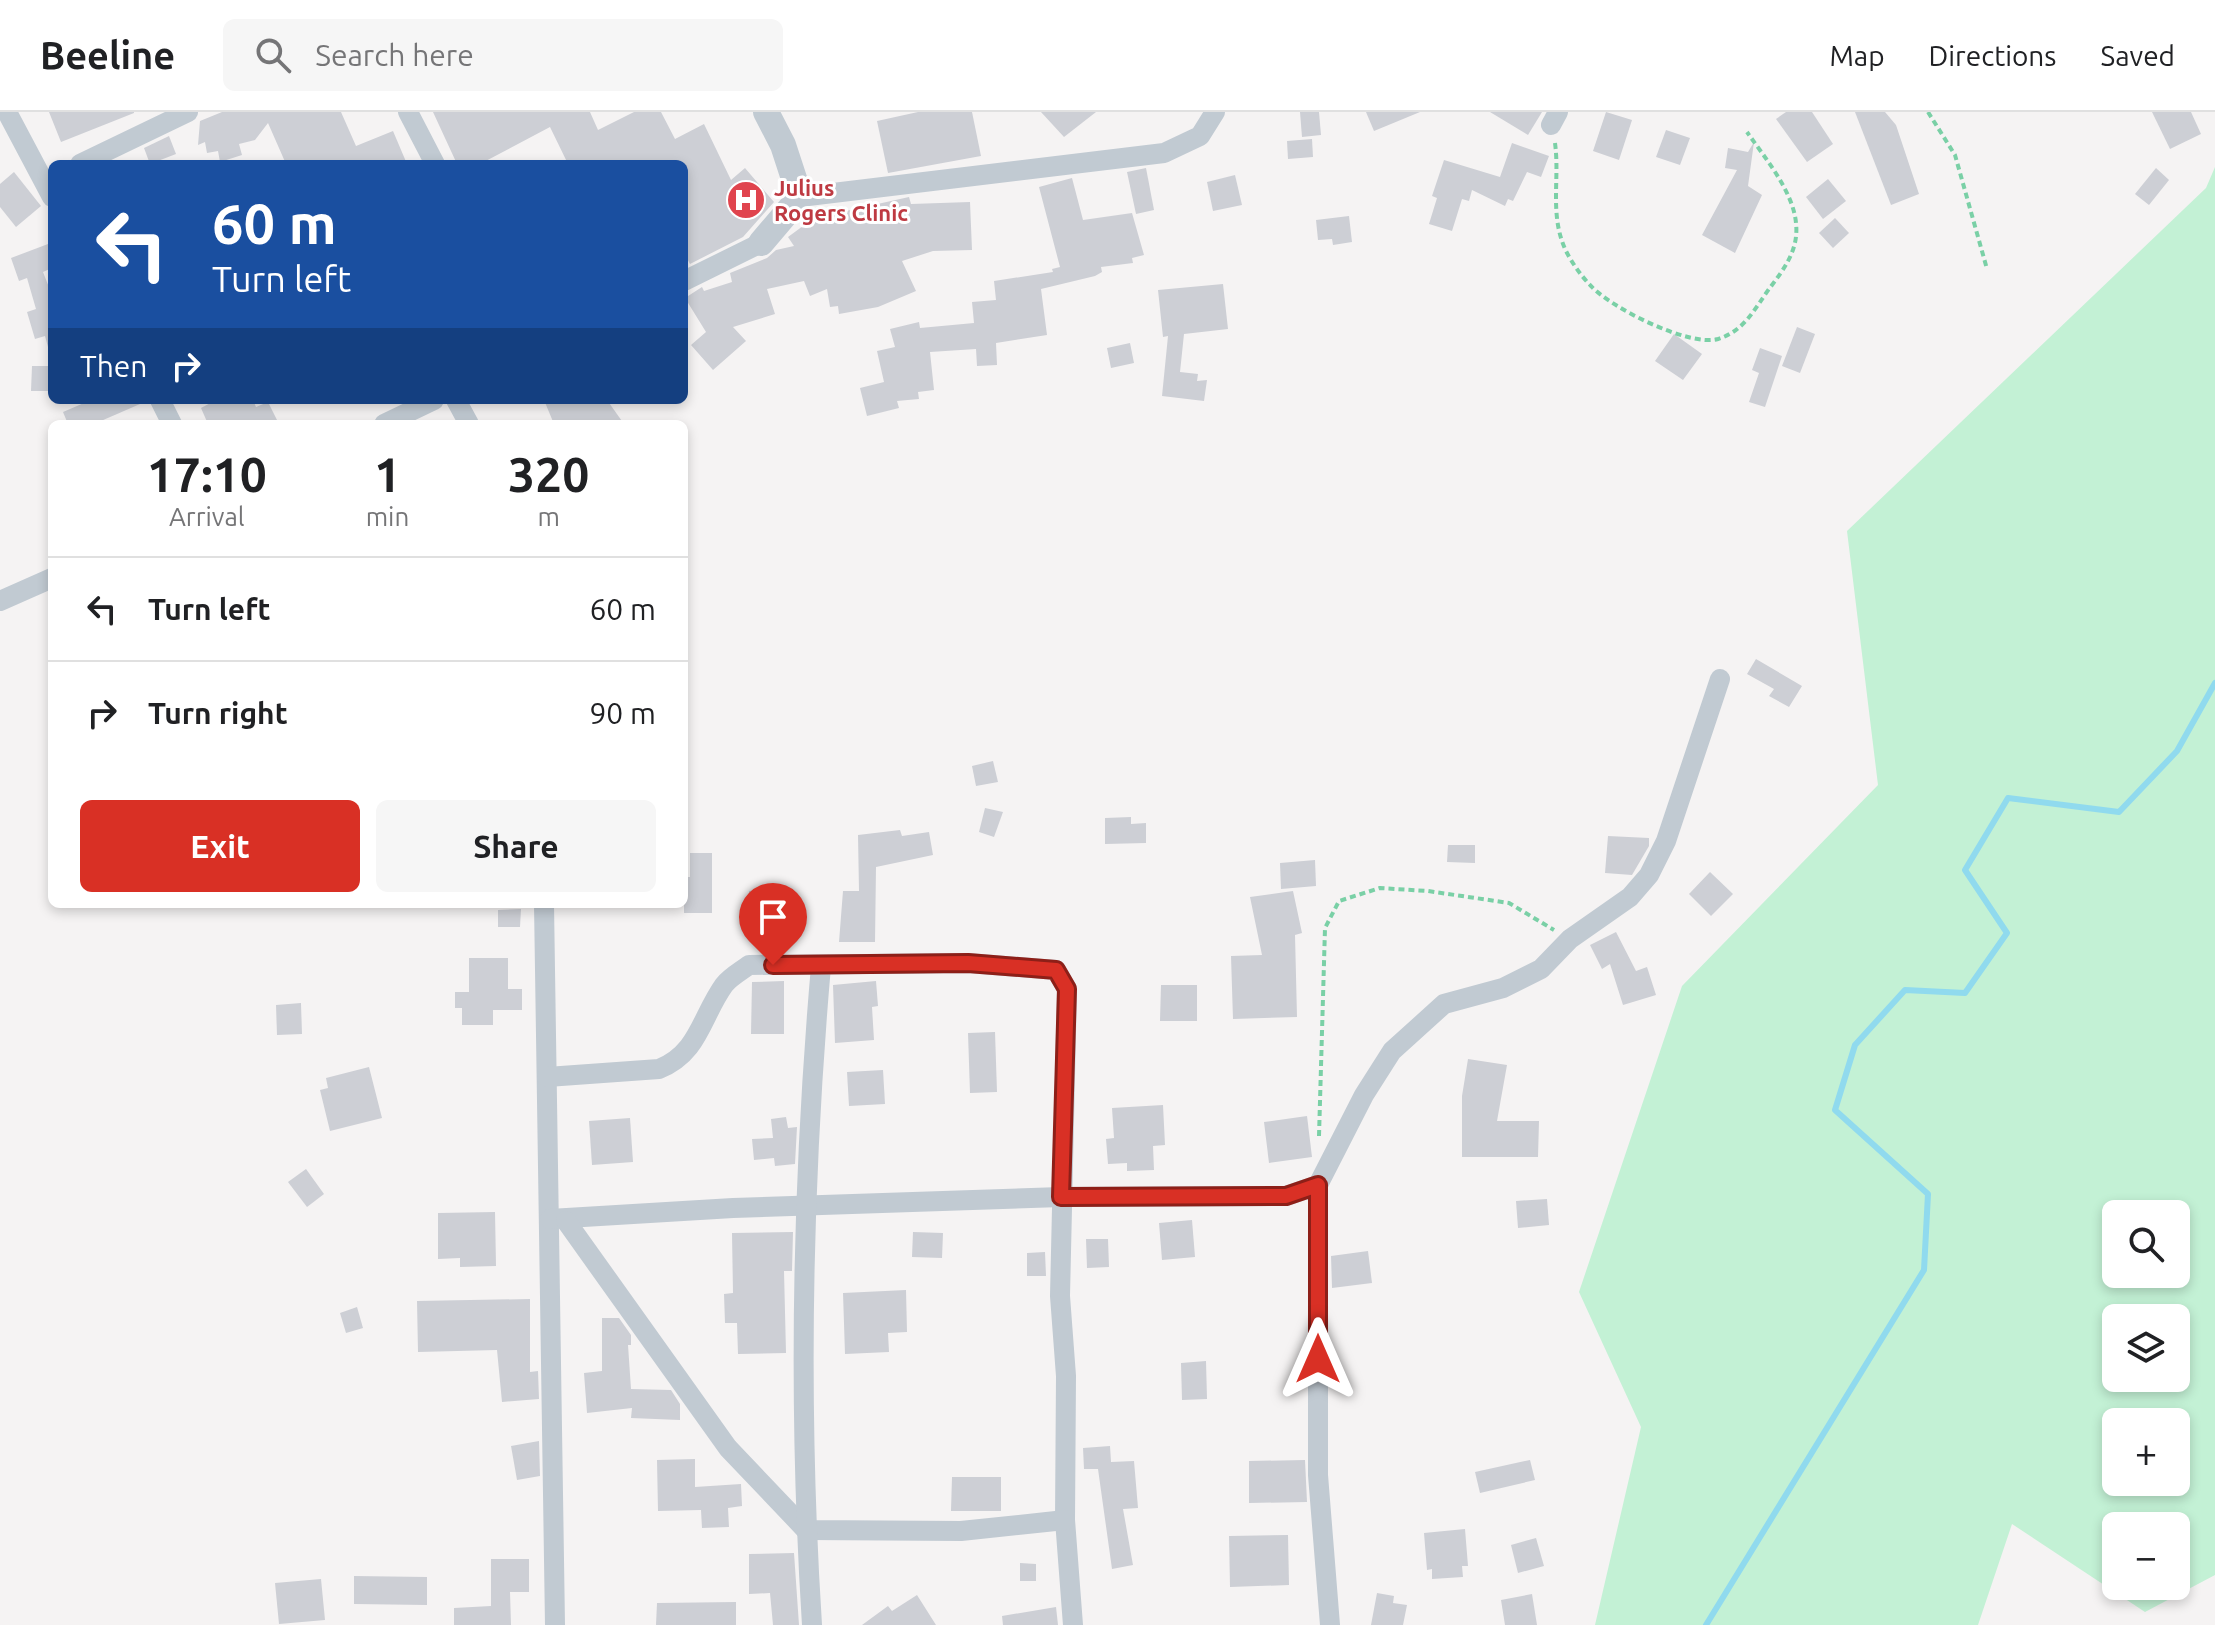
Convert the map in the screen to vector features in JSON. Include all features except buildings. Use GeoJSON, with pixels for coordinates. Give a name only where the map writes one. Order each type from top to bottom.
{"type":"FeatureCollection","features":[{"type":"Feature","properties":{"kind":"street"},"geometry":{"type":"LineString","coordinates":[[7,112],[48,183]]}},
{"type":"Feature","properties":{"kind":"street"},"geometry":{"type":"LineString","coordinates":[[88,160],[188,112]]}},
{"type":"Feature","properties":{"kind":"street"},"geometry":{"type":"LineString","coordinates":[[766,112],[783,145],[800,197]]}},
{"type":"Feature","properties":{"kind":"street"},"geometry":{"type":"LineString","coordinates":[[688,279],[761,243],[800,197],[842,195],[1164,153],[1200,136],[1215,112]]}},
{"type":"Feature","properties":{"kind":"street"},"geometry":{"type":"LineString","coordinates":[[413,114],[433,160]]}},
{"type":"Feature","properties":{"kind":"street"},"geometry":{"type":"LineString","coordinates":[[392,420],[426,404]]}},
{"type":"Feature","properties":{"kind":"street"},"geometry":{"type":"LineString","coordinates":[[0,601],[48,580]]}},
{"type":"Feature","properties":{"kind":"street"},"geometry":{"type":"LineString","coordinates":[[1330,1625],[1318,1475],[1318,1185],[1364,1095],[1392,1051],[1444,1004],[1503,988],[1541,969],[1570,939],[1630,897],[1649,875],[1666,841],[1720,679]]}},
{"type":"Feature","properties":{"kind":"street"},"geometry":{"type":"LineString","coordinates":[[544,908],[547,1077],[558,1220],[550,1501],[555,1625]]}},
{"type":"Feature","properties":{"kind":"street"},"geometry":{"type":"LineString","coordinates":[[547,1077],[659,1069],[676,1062],[698,1040],[726,983],[749,965],[968,963],[1056,970],[1067,989],[1060,1296],[1066,1376],[1065,1520],[1073,1625]]}},
{"type":"Feature","properties":{"kind":"street"},"geometry":{"type":"LineString","coordinates":[[812,1625],[806,1530],[804,1375],[811,1083],[821,966]]}},
{"type":"Feature","properties":{"kind":"street"},"geometry":{"type":"LineString","coordinates":[[558,1220],[807,1206],[1061,1197],[1286,1196],[1318,1185]]}},
{"type":"Feature","properties":{"kind":"street"},"geometry":{"type":"LineString","coordinates":[[558,1220],[728,1448],[806,1530],[961,1531],[1065,1520]]}},
{"type":"Feature","properties":{"kind":"path"},"geometry":{"type":"LineString","coordinates":[[1928,112],[1955,155],[1987,269]]}},
{"type":"Feature","properties":{"kind":"path"},"geometry":{"type":"LineString","coordinates":[[1555,118],[1554,209],[1566,251],[1575,266],[1591,287],[1608,300],[1700,341],[1717,339],[1739,329],[1756,310],[1795,248],[1796,221],[1782,186],[1747,132]]}},
{"type":"Feature","properties":{"kind":"path"},"geometry":{"type":"LineString","coordinates":[[1319,1140],[1325,928],[1339,901],[1380,888],[1509,903],[1570,939]]}},
{"type":"Feature","properties":{"kind":"green space"},"geometry":{"type":"Polygon","coordinates":[[[2215,167],[2215,1575],[2190,1588],[2190,1512],[2102,1512],[2102,1584],[2012,1524],[1978,1625],[1595,1625],[1641,1427],[1579,1292],[1682,986],[1878,785],[1847,531],[2206,188],[2215,167]]]}},
{"type":"Feature","properties":{"kind":"green space"},"geometry":{"type":"Polygon","coordinates":[[[2127,1600],[2168,1600],[2145,1612],[2127,1600]]]}},
{"type":"Feature","properties":{"kind":"waterway"},"geometry":{"type":"LineString","coordinates":[[1706,1625],[1924,1270],[1928,1194],[1835,1110],[1855,1045],[1905,990],[1965,993],[2007,933],[1965,870],[2008,798],[2119,812],[2177,751],[2215,683]]}},
{"type":"Feature","properties":{"kind":"place","name":"Julius Rogers Clinic"},"geometry":{"type":"Point","coordinates":[746,200]}},
{"type":"Feature","properties":{"kind":"route"},"geometry":{"type":"LineString","coordinates":[[773,965],[968,963],[1056,970],[1067,989],[1061,1197],[1286,1196],[1318,1185],[1318,1359]]}}]}
